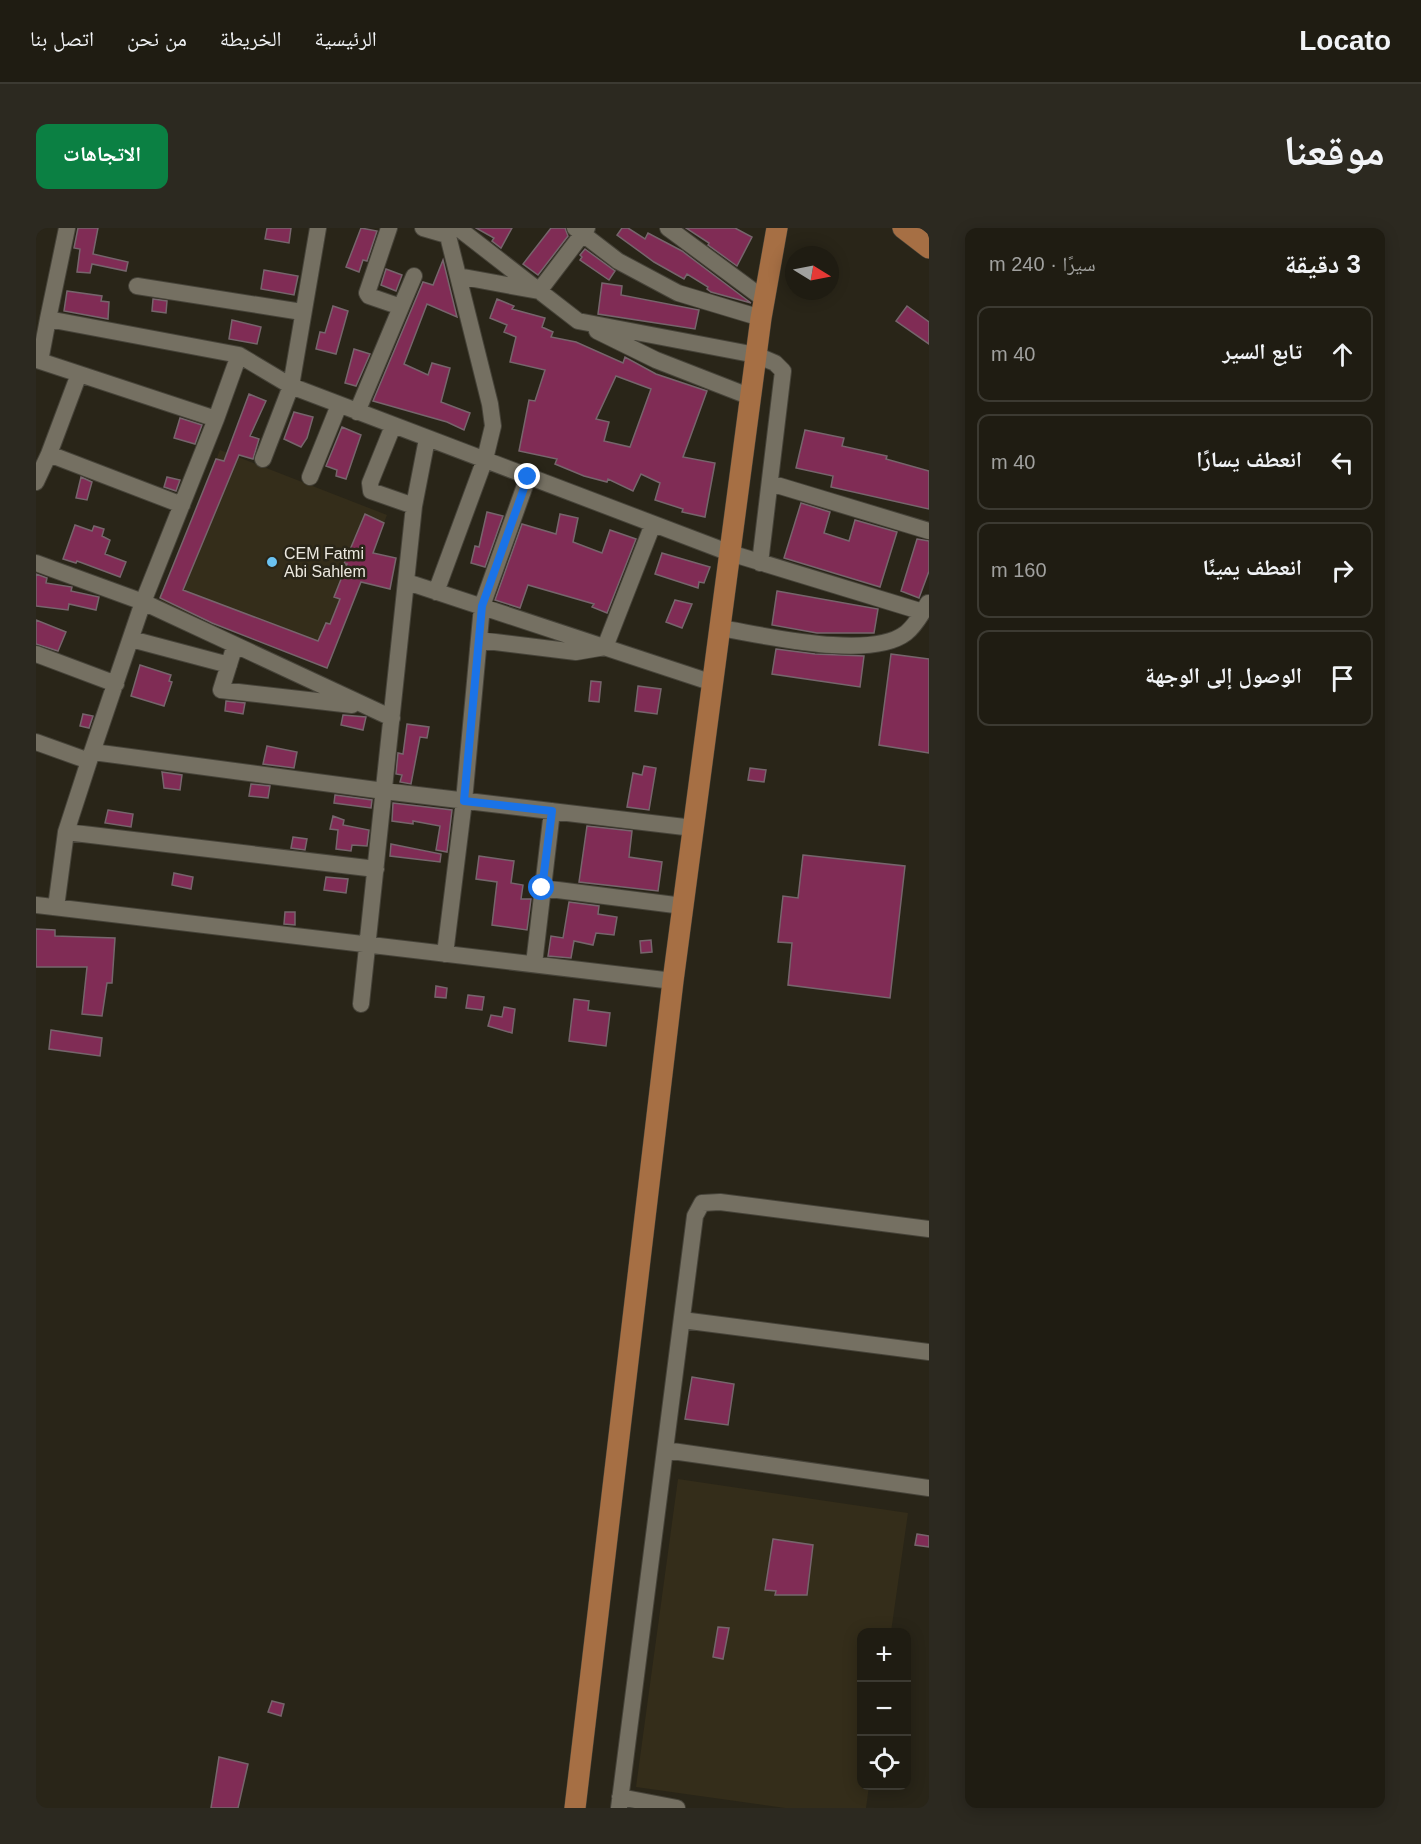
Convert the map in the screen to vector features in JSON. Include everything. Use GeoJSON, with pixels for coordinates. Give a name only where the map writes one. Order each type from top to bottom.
{"type":"FeatureCollection","features":[{"type":"Feature","properties":{"kind":"main road"},"geometry":{"type":"LineString","coordinates":[[769,228],[770,267]]}},
{"type":"Feature","properties":{"kind":"main road"},"geometry":{"type":"LineString","coordinates":[[575,1808],[673,981],[756,355],[777,228]]}},
{"type":"Feature","properties":{"kind":"street"},"geometry":{"type":"LineString","coordinates":[[67,228],[38,361],[216,418]]}},
{"type":"Feature","properties":{"kind":"street"},"geometry":{"type":"LineString","coordinates":[[264,459],[291,386],[318,228]]}},
{"type":"Feature","properties":{"kind":"street"},"geometry":{"type":"LineString","coordinates":[[389,228],[368,293],[369,296],[401,307]]}},
{"type":"Feature","properties":{"kind":"street"},"geometry":{"type":"LineString","coordinates":[[423,228],[450,230],[539,291],[578,321],[656,360],[751,397]]}},
{"type":"Feature","properties":{"kind":"street"},"geometry":{"type":"LineString","coordinates":[[668,228],[763,308]]}},
{"type":"Feature","properties":{"kind":"street"},"geometry":{"type":"LineString","coordinates":[[436,592],[484,459],[493,426],[490,405],[458,276],[450,230]]}},
{"type":"Feature","properties":{"kind":"street"},"geometry":{"type":"LineString","coordinates":[[539,291],[582,230],[618,261],[678,293],[763,308]]}},
{"type":"Feature","properties":{"kind":"street"},"geometry":{"type":"LineString","coordinates":[[357,412],[414,276]]}},
{"type":"Feature","properties":{"kind":"street"},"geometry":{"type":"LineString","coordinates":[[458,276],[539,291]]}},
{"type":"Feature","properties":{"kind":"street"},"geometry":{"type":"LineString","coordinates":[[137,286],[302,312]]}},
{"type":"Feature","properties":{"kind":"street"},"geometry":{"type":"LineString","coordinates":[[48,319],[238,355],[291,386],[730,553],[926,607],[906,633],[871,646],[822,644],[720,628]]}},
{"type":"Feature","properties":{"kind":"street"},"geometry":{"type":"LineString","coordinates":[[578,321],[756,355],[775,363],[783,372],[760,563]]}},
{"type":"Feature","properties":{"kind":"street"},"geometry":{"type":"LineString","coordinates":[[56,907],[66,832],[143,602],[216,418],[238,355]]}},
{"type":"Feature","properties":{"kind":"street"},"geometry":{"type":"LineString","coordinates":[[36,482],[50,454],[79,374]]}},
{"type":"Feature","properties":{"kind":"street"},"geometry":{"type":"LineString","coordinates":[[310,477],[339,405]]}},
{"type":"Feature","properties":{"kind":"street"},"geometry":{"type":"LineString","coordinates":[[393,426],[370,483],[371,491],[414,506]]}},
{"type":"Feature","properties":{"kind":"street"},"geometry":{"type":"LineString","coordinates":[[361,1004],[414,506],[427,439]]}},
{"type":"Feature","properties":{"kind":"street"},"geometry":{"type":"LineString","coordinates":[[50,454],[182,505]]}},
{"type":"Feature","properties":{"kind":"street"},"geometry":{"type":"LineString","coordinates":[[445,954],[464,801],[482,606],[528,477]]}},
{"type":"Feature","properties":{"kind":"street"},"geometry":{"type":"LineString","coordinates":[[770,483],[929,531]]}},
{"type":"Feature","properties":{"kind":"street"},"geometry":{"type":"LineString","coordinates":[[605,647],[653,524]]}},
{"type":"Feature","properties":{"kind":"street"},"geometry":{"type":"LineString","coordinates":[[36,563],[143,602],[392,718]]}},
{"type":"Feature","properties":{"kind":"street"},"geometry":{"type":"LineString","coordinates":[[406,582],[713,682]]}},
{"type":"Feature","properties":{"kind":"street"},"geometry":{"type":"LineString","coordinates":[[131,639],[229,665]]}},
{"type":"Feature","properties":{"kind":"street"},"geometry":{"type":"LineString","coordinates":[[479,640],[576,652],[605,647]]}},
{"type":"Feature","properties":{"kind":"street"},"geometry":{"type":"LineString","coordinates":[[235,645],[221,690],[367,707]]}},
{"type":"Feature","properties":{"kind":"street"},"geometry":{"type":"LineString","coordinates":[[36,654],[116,684]]}},
{"type":"Feature","properties":{"kind":"street"},"geometry":{"type":"LineString","coordinates":[[36,742],[91,757],[693,828]]}},
{"type":"Feature","properties":{"kind":"street"},"geometry":{"type":"LineString","coordinates":[[534,964],[552,811]]}},
{"type":"Feature","properties":{"kind":"street"},"geometry":{"type":"LineString","coordinates":[[66,832],[376,869]]}},
{"type":"Feature","properties":{"kind":"street"},"geometry":{"type":"LineString","coordinates":[[542,888],[683,906]]}},
{"type":"Feature","properties":{"kind":"street"},"geometry":{"type":"LineString","coordinates":[[36,904],[673,981]]}},
{"type":"Feature","properties":{"kind":"street"},"geometry":{"type":"LineString","coordinates":[[677,1808],[620,1803],[695,1216],[702,1203],[720,1202],[929,1229]]}},
{"type":"Feature","properties":{"kind":"street"},"geometry":{"type":"LineString","coordinates":[[682,1320],[929,1352]]}},
{"type":"Feature","properties":{"kind":"street"},"geometry":{"type":"LineString","coordinates":[[665,1450],[929,1488]]}},
{"type":"Feature","properties":{"kind":"shaded area","name":"CEM Fatmi Abi Sahlem"},"geometry":{"type":"Polygon","coordinates":[[[220,450],[387,515],[327,668],[159,602],[220,450]]]}},
{"type":"Feature","properties":{"kind":"shaded area"},"geometry":{"type":"Polygon","coordinates":[[[678,1479],[908,1513],[892,1628],[857,1628],[857,1790],[868,1790],[866,1808],[785,1808],[636,1787],[678,1479]]]}},
{"type":"Feature","properties":{"kind":"building"},"geometry":{"type":"Polygon","coordinates":[[[78,228],[98,228],[93,254],[128,262],[126,271],[92,264],[90,273],[77,272],[80,249],[74,248],[78,228]]]}},
{"type":"Feature","properties":{"kind":"building"},"geometry":{"type":"Polygon","coordinates":[[[267,228],[291,228],[289,243],[265,239],[267,228]]]}},
{"type":"Feature","properties":{"kind":"building"},"geometry":{"type":"Polygon","coordinates":[[[361,228],[377,231],[367,261],[363,260],[359,272],[346,267],[361,228]]]}},
{"type":"Feature","properties":{"kind":"building"},"geometry":{"type":"Polygon","coordinates":[[[476,228],[512,228],[501,248],[492,241],[494,238],[476,228]]]}},
{"type":"Feature","properties":{"kind":"building"},"geometry":{"type":"Polygon","coordinates":[[[551,228],[565,228],[568,236],[538,275],[523,264],[551,228]]]}},
{"type":"Feature","properties":{"kind":"building"},"geometry":{"type":"Polygon","coordinates":[[[622,228],[628,228],[645,239],[648,233],[682,251],[751,303],[711,292],[707,289],[708,287],[687,274],[684,279],[654,262],[617,235],[622,228]]]}},
{"type":"Feature","properties":{"kind":"building"},"geometry":{"type":"Polygon","coordinates":[[[686,228],[735,228],[752,237],[737,266],[686,228]]]}},
{"type":"Feature","properties":{"kind":"building"},"geometry":{"type":"Polygon","coordinates":[[[585,249],[615,271],[609,280],[580,260],[582,257],[580,255],[585,249]]]}},
{"type":"Feature","properties":{"kind":"building"},"geometry":{"type":"Polygon","coordinates":[[[443,260],[457,317],[427,304],[404,364],[428,375],[432,363],[450,368],[441,402],[470,413],[464,430],[447,422],[373,401],[423,282],[433,285],[443,260]]]}},
{"type":"Feature","properties":{"kind":"building"},"geometry":{"type":"Polygon","coordinates":[[[386,269],[402,275],[396,291],[381,285],[386,269]]]}},
{"type":"Feature","properties":{"kind":"building"},"geometry":{"type":"Polygon","coordinates":[[[264,270],[298,276],[294,295],[261,289],[264,270]]]}},
{"type":"Feature","properties":{"kind":"building"},"geometry":{"type":"Polygon","coordinates":[[[602,283],[622,286],[621,295],[699,310],[695,329],[598,314],[602,283]]]}},
{"type":"Feature","properties":{"kind":"building"},"geometry":{"type":"Polygon","coordinates":[[[67,291],[102,296],[101,301],[109,302],[108,319],[64,311],[67,291]]]}},
{"type":"Feature","properties":{"kind":"building"},"geometry":{"type":"Polygon","coordinates":[[[153,299],[167,301],[166,313],[152,311],[153,299]]]}},
{"type":"Feature","properties":{"kind":"building"},"geometry":{"type":"Polygon","coordinates":[[[497,299],[514,306],[512,309],[545,318],[542,327],[553,332],[551,337],[576,342],[623,363],[625,357],[656,374],[707,391],[683,457],[715,463],[705,517],[682,512],[683,509],[655,500],[660,483],[641,474],[633,491],[608,479],[607,482],[584,476],[555,464],[557,459],[519,451],[529,400],[535,401],[545,370],[510,362],[516,337],[504,332],[507,325],[490,318],[497,299]],[[616,376],[596,419],[609,422],[604,441],[630,447],[651,389],[616,376]]]}},
{"type":"Feature","properties":{"kind":"building"},"geometry":{"type":"Polygon","coordinates":[[[333,306],[348,311],[336,354],[316,349],[320,332],[325,333],[333,306]]]}},
{"type":"Feature","properties":{"kind":"building"},"geometry":{"type":"Polygon","coordinates":[[[907,306],[929,322],[929,344],[896,321],[907,306]]]}},
{"type":"Feature","properties":{"kind":"building"},"geometry":{"type":"Polygon","coordinates":[[[232,320],[261,327],[257,344],[229,339],[232,320]]]}},
{"type":"Feature","properties":{"kind":"building"},"geometry":{"type":"Polygon","coordinates":[[[354,349],[370,354],[356,386],[345,383],[354,349]]]}},
{"type":"Feature","properties":{"kind":"building"},"geometry":{"type":"Polygon","coordinates":[[[249,394],[266,401],[250,436],[259,439],[253,459],[239,455],[183,590],[318,641],[326,623],[330,624],[340,599],[334,597],[347,564],[344,564],[365,514],[384,523],[373,553],[396,558],[390,589],[361,582],[327,668],[212,623],[160,598],[216,459],[224,461],[249,394]]]}},
{"type":"Feature","properties":{"kind":"building"},"geometry":{"type":"Polygon","coordinates":[[[294,412],[313,417],[307,438],[301,447],[284,439],[294,412]]]}},
{"type":"Feature","properties":{"kind":"building"},"geometry":{"type":"Polygon","coordinates":[[[180,418],[202,425],[195,444],[174,438],[180,418]]]}},
{"type":"Feature","properties":{"kind":"building"},"geometry":{"type":"Polygon","coordinates":[[[342,427],[361,435],[346,479],[336,476],[337,470],[326,466],[342,427]]]}},
{"type":"Feature","properties":{"kind":"building"},"geometry":{"type":"Polygon","coordinates":[[[805,430],[844,438],[842,446],[887,456],[886,459],[929,471],[929,509],[831,487],[833,476],[796,468],[805,430]]]}},
{"type":"Feature","properties":{"kind":"building"},"geometry":{"type":"Polygon","coordinates":[[[81,477],[92,482],[87,500],[76,498],[81,477]]]}},
{"type":"Feature","properties":{"kind":"building"},"geometry":{"type":"Polygon","coordinates":[[[167,477],[180,480],[176,491],[164,487],[167,477]]]}},
{"type":"Feature","properties":{"kind":"building"},"geometry":{"type":"Polygon","coordinates":[[[801,503],[830,512],[824,533],[849,541],[855,520],[897,532],[880,587],[784,558],[801,503]]]}},
{"type":"Feature","properties":{"kind":"building"},"geometry":{"type":"Polygon","coordinates":[[[487,512],[503,516],[485,567],[471,563],[475,546],[479,547],[487,512]]]}},
{"type":"Feature","properties":{"kind":"building"},"geometry":{"type":"Polygon","coordinates":[[[560,514],[578,518],[573,542],[602,553],[610,530],[636,539],[607,613],[592,607],[594,604],[528,585],[520,608],[495,600],[522,524],[556,534],[560,514]]]}},
{"type":"Feature","properties":{"kind":"building"},"geometry":{"type":"Polygon","coordinates":[[[75,525],[92,531],[94,526],[104,529],[102,536],[110,540],[105,554],[126,562],[120,577],[77,561],[76,563],[63,559],[75,525]]]}},
{"type":"Feature","properties":{"kind":"building"},"geometry":{"type":"Polygon","coordinates":[[[917,539],[929,541],[929,571],[919,598],[901,591],[917,539]]]}},
{"type":"Feature","properties":{"kind":"building"},"geometry":{"type":"Polygon","coordinates":[[[662,553],[710,567],[704,583],[699,582],[698,588],[655,574],[662,553]]]}},
{"type":"Feature","properties":{"kind":"building"},"geometry":{"type":"Polygon","coordinates":[[[36,574],[47,578],[46,583],[72,587],[71,591],[99,597],[96,610],[69,604],[68,610],[36,606],[36,574]]]}},
{"type":"Feature","properties":{"kind":"building"},"geometry":{"type":"Polygon","coordinates":[[[777,591],[878,609],[874,633],[817,633],[772,625],[777,591]]]}},
{"type":"Feature","properties":{"kind":"building"},"geometry":{"type":"Polygon","coordinates":[[[675,600],[692,604],[682,628],[666,622],[675,600]]]}},
{"type":"Feature","properties":{"kind":"building"},"geometry":{"type":"Polygon","coordinates":[[[36,620],[66,632],[58,651],[36,644],[36,620]]]}},
{"type":"Feature","properties":{"kind":"building"},"geometry":{"type":"Polygon","coordinates":[[[776,649],[815,654],[864,656],[860,687],[772,674],[776,649]]]}},
{"type":"Feature","properties":{"kind":"building"},"geometry":{"type":"Polygon","coordinates":[[[891,654],[929,659],[929,753],[879,745],[891,654]]]}},
{"type":"Feature","properties":{"kind":"building"},"geometry":{"type":"Polygon","coordinates":[[[140,665],[171,675],[169,681],[172,682],[164,706],[131,696],[140,665]]]}},
{"type":"Feature","properties":{"kind":"building"},"geometry":{"type":"Polygon","coordinates":[[[591,681],[601,682],[599,702],[589,701],[591,681]]]}},
{"type":"Feature","properties":{"kind":"building"},"geometry":{"type":"Polygon","coordinates":[[[638,686],[661,689],[657,714],[635,711],[638,686]]]}},
{"type":"Feature","properties":{"kind":"building"},"geometry":{"type":"Polygon","coordinates":[[[226,701],[245,703],[243,714],[225,711],[226,701]]]}},
{"type":"Feature","properties":{"kind":"building"},"geometry":{"type":"Polygon","coordinates":[[[83,714],[93,716],[89,728],[80,726],[83,714]]]}},
{"type":"Feature","properties":{"kind":"building"},"geometry":{"type":"Polygon","coordinates":[[[343,715],[366,717],[363,730],[341,725],[343,715]]]}},
{"type":"Feature","properties":{"kind":"building"},"geometry":{"type":"Polygon","coordinates":[[[407,724],[429,727],[427,738],[420,737],[411,784],[400,782],[402,775],[396,774],[398,753],[403,754],[407,724]]]}},
{"type":"Feature","properties":{"kind":"building"},"geometry":{"type":"Polygon","coordinates":[[[267,746],[297,752],[294,768],[263,764],[267,746]]]}},
{"type":"Feature","properties":{"kind":"building"},"geometry":{"type":"Polygon","coordinates":[[[644,766],[656,768],[649,810],[627,807],[633,773],[642,775],[644,766]]]}},
{"type":"Feature","properties":{"kind":"building"},"geometry":{"type":"Polygon","coordinates":[[[750,768],[766,770],[764,782],[748,780],[750,768]]]}},
{"type":"Feature","properties":{"kind":"building"},"geometry":{"type":"Polygon","coordinates":[[[162,772],[182,775],[180,790],[164,788],[162,772]]]}},
{"type":"Feature","properties":{"kind":"building"},"geometry":{"type":"Polygon","coordinates":[[[251,784],[270,786],[268,798],[249,796],[251,784]]]}},
{"type":"Feature","properties":{"kind":"building"},"geometry":{"type":"Polygon","coordinates":[[[335,795],[372,800],[371,808],[334,803],[335,795]]]}},
{"type":"Feature","properties":{"kind":"building"},"geometry":{"type":"Polygon","coordinates":[[[393,803],[452,810],[447,852],[436,850],[440,826],[413,821],[413,824],[392,821],[393,803]]]}},
{"type":"Feature","properties":{"kind":"building"},"geometry":{"type":"Polygon","coordinates":[[[108,810],[133,814],[131,827],[105,823],[108,810]]]}},
{"type":"Feature","properties":{"kind":"building"},"geometry":{"type":"Polygon","coordinates":[[[333,816],[344,820],[343,825],[369,830],[367,846],[352,845],[351,851],[336,849],[338,830],[330,829],[333,816]]]}},
{"type":"Feature","properties":{"kind":"building"},"geometry":{"type":"Polygon","coordinates":[[[587,826],[632,831],[629,857],[662,862],[658,891],[579,882],[587,826]]]}},
{"type":"Feature","properties":{"kind":"building"},"geometry":{"type":"Polygon","coordinates":[[[293,837],[307,839],[305,850],[291,848],[293,837]]]}},
{"type":"Feature","properties":{"kind":"building"},"geometry":{"type":"Polygon","coordinates":[[[391,844],[441,854],[440,862],[390,856],[391,844]]]}},
{"type":"Feature","properties":{"kind":"building"},"geometry":{"type":"Polygon","coordinates":[[[803,855],[905,866],[890,998],[788,985],[792,943],[778,942],[783,896],[798,898],[803,855]]]}},
{"type":"Feature","properties":{"kind":"building"},"geometry":{"type":"Polygon","coordinates":[[[479,856],[514,861],[511,883],[523,885],[521,899],[531,899],[527,930],[492,925],[497,882],[476,879],[479,856]]]}},
{"type":"Feature","properties":{"kind":"building"},"geometry":{"type":"Polygon","coordinates":[[[174,873],[193,877],[191,889],[172,885],[174,873]]]}},
{"type":"Feature","properties":{"kind":"building"},"geometry":{"type":"Polygon","coordinates":[[[326,877],[348,879],[346,893],[324,890],[326,877]]]}},
{"type":"Feature","properties":{"kind":"building"},"geometry":{"type":"Polygon","coordinates":[[[569,902],[599,906],[598,914],[617,917],[614,935],[596,933],[593,945],[574,941],[571,958],[548,956],[551,936],[563,938],[569,902]]]}},
{"type":"Feature","properties":{"kind":"building"},"geometry":{"type":"Polygon","coordinates":[[[285,912],[295,912],[295,925],[284,924],[285,912]]]}},
{"type":"Feature","properties":{"kind":"building"},"geometry":{"type":"Polygon","coordinates":[[[36,929],[55,930],[55,936],[115,938],[112,983],[107,983],[102,1016],[82,1014],[87,967],[36,967],[36,929]]]}},
{"type":"Feature","properties":{"kind":"building"},"geometry":{"type":"Polygon","coordinates":[[[651,940],[652,952],[641,953],[640,941],[651,940]]]}},
{"type":"Feature","properties":{"kind":"building"},"geometry":{"type":"Polygon","coordinates":[[[436,986],[447,988],[446,998],[435,997],[436,986]]]}},
{"type":"Feature","properties":{"kind":"building"},"geometry":{"type":"Polygon","coordinates":[[[468,995],[484,997],[482,1010],[466,1008],[468,995]]]}},
{"type":"Feature","properties":{"kind":"building"},"geometry":{"type":"Polygon","coordinates":[[[574,999],[589,1001],[588,1010],[610,1013],[606,1046],[569,1041],[574,999]]]}},
{"type":"Feature","properties":{"kind":"building"},"geometry":{"type":"Polygon","coordinates":[[[504,1007],[515,1009],[512,1033],[488,1026],[491,1015],[502,1017],[504,1007]]]}},
{"type":"Feature","properties":{"kind":"building"},"geometry":{"type":"Polygon","coordinates":[[[51,1030],[102,1038],[100,1056],[49,1049],[51,1030]]]}},
{"type":"Feature","properties":{"kind":"building"},"geometry":{"type":"Polygon","coordinates":[[[692,1377],[734,1384],[728,1425],[685,1419],[692,1377]]]}},
{"type":"Feature","properties":{"kind":"building"},"geometry":{"type":"Polygon","coordinates":[[[917,1534],[929,1536],[929,1547],[915,1545],[917,1534]]]}},
{"type":"Feature","properties":{"kind":"building"},"geometry":{"type":"Polygon","coordinates":[[[773,1539],[813,1545],[807,1595],[775,1595],[776,1591],[765,1590],[773,1539]]]}},
{"type":"Feature","properties":{"kind":"building"},"geometry":{"type":"Polygon","coordinates":[[[718,1627],[729,1628],[723,1659],[713,1657],[718,1627]]]}},
{"type":"Feature","properties":{"kind":"building"},"geometry":{"type":"Polygon","coordinates":[[[272,1701],[284,1704],[281,1716],[268,1712],[272,1701]]]}},
{"type":"Feature","properties":{"kind":"building"},"geometry":{"type":"Polygon","coordinates":[[[219,1757],[248,1764],[238,1808],[211,1808],[219,1757]]]}},
{"type":"Feature","properties":{"kind":"place","name":"CEM Fatmi Abi Sahlem"},"geometry":{"type":"Point","coordinates":[272,562]}},
{"type":"Feature","properties":{"kind":"route"},"geometry":{"type":"LineString","coordinates":[[528,477],[482,606],[464,801],[552,811],[542,888]]}}]}
